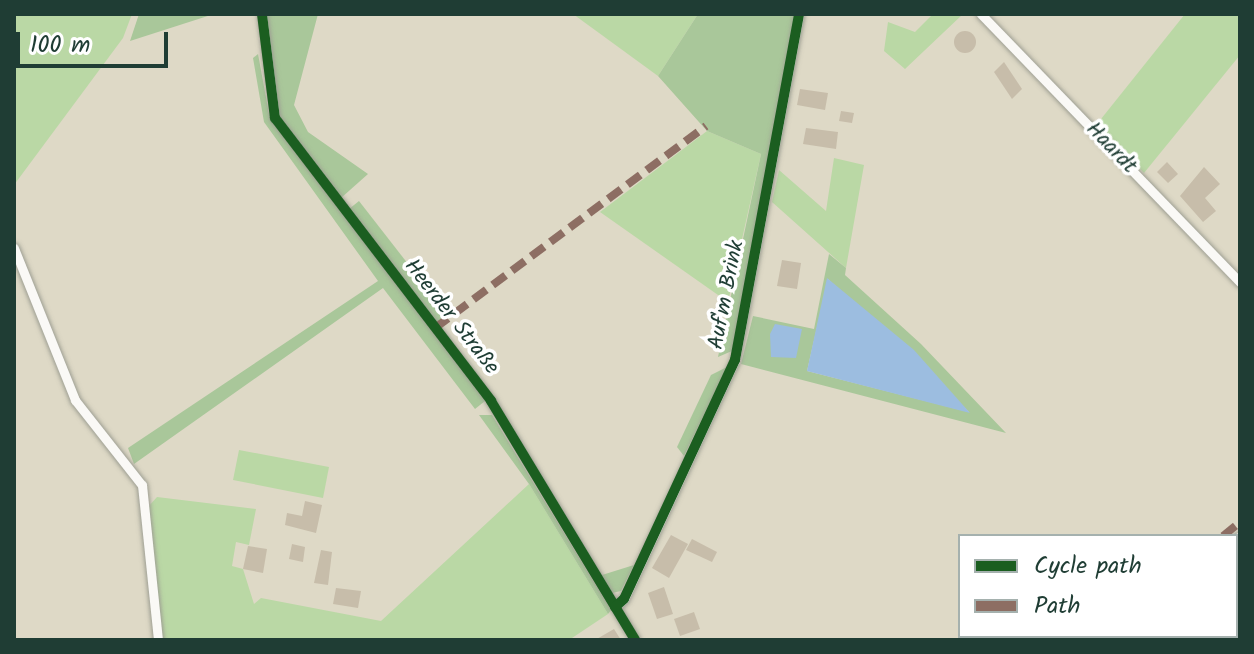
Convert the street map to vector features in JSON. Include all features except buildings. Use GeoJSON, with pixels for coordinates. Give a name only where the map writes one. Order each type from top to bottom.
{"type":"FeatureCollection","features":[{"type":"Feature","properties":{"kind":"street","name":"Heerder Straße"},"geometry":{"type":"LineString","coordinates":[[262,14],[275,118],[491,401],[635,640]]}},
{"type":"Feature","properties":{"kind":"street","name":"Auf'm Brink"},"geometry":{"type":"LineString","coordinates":[[615,607],[631,585],[735,360],[799,14]]}},
{"type":"Feature","properties":{"kind":"street","name":"Haardt"},"geometry":{"type":"LineString","coordinates":[[981,14],[1240,282]]}},
{"type":"Feature","properties":{"kind":"street"},"geometry":{"type":"LineString","coordinates":[[14,248],[75,400],[142,485],[158,640]]}},
{"type":"Feature","properties":{"kind":"green space"},"geometry":{"type":"Polygon","coordinates":[[[14,14],[132,14],[123,38],[14,185],[14,14]]]}},
{"type":"Feature","properties":{"kind":"green space"},"geometry":{"type":"Polygon","coordinates":[[[139,14],[214,14],[130,41],[139,14]]]}},
{"type":"Feature","properties":{"kind":"green space"},"geometry":{"type":"Polygon","coordinates":[[[266,14],[318,14],[294,105],[308,132],[368,174],[341,198],[279,116],[266,14]]]}},
{"type":"Feature","properties":{"kind":"green space"},"geometry":{"type":"Polygon","coordinates":[[[573,14],[698,14],[658,76],[573,14]]]}},
{"type":"Feature","properties":{"kind":"green space"},"geometry":{"type":"Polygon","coordinates":[[[698,14],[795,14],[732,351],[718,357],[761,154],[707,131],[658,76],[698,14]]]}},
{"type":"Feature","properties":{"kind":"green space"},"geometry":{"type":"Polygon","coordinates":[[[933,14],[963,14],[905,69],[884,51],[888,22],[915,32],[933,14]]]}},
{"type":"Feature","properties":{"kind":"green space"},"geometry":{"type":"Polygon","coordinates":[[[1185,14],[1240,14],[1240,55],[1144,173],[1097,124],[1185,14]]]}},
{"type":"Feature","properties":{"kind":"green space"},"geometry":{"type":"Polygon","coordinates":[[[258,54],[270,119],[485,401],[475,409],[383,288],[134,464],[128,448],[378,281],[264,122],[253,58],[258,54]]]}},
{"type":"Feature","properties":{"kind":"green space"},"geometry":{"type":"Polygon","coordinates":[[[707,131],[761,154],[728,302],[600,212],[707,131]]]}},
{"type":"Feature","properties":{"kind":"green space"},"geometry":{"type":"Polygon","coordinates":[[[834,158],[864,165],[846,268],[772,202],[779,170],[826,211],[834,158]]]}},
{"type":"Feature","properties":{"kind":"green space"},"geometry":{"type":"Polygon","coordinates":[[[359,201],[447,314],[436,324],[349,209],[359,201]]]}},
{"type":"Feature","properties":{"kind":"green space"},"geometry":{"type":"Polygon","coordinates":[[[829,254],[846,268],[845,275],[921,344],[1006,433],[741,364],[753,316],[814,329],[829,254]],[[828,279],[807,371],[969,412],[828,279]]]}},
{"type":"Feature","properties":{"kind":"green space"},"geometry":{"type":"Polygon","coordinates":[[[727,367],[684,456],[677,447],[711,375],[727,367]]]}},
{"type":"Feature","properties":{"kind":"green space"},"geometry":{"type":"Polygon","coordinates":[[[479,415],[492,415],[611,610],[608,614],[529,484],[479,415]]]}},
{"type":"Feature","properties":{"kind":"green space"},"geometry":{"type":"Polygon","coordinates":[[[239,450],[329,467],[323,498],[233,480],[239,450]]]}},
{"type":"Feature","properties":{"kind":"green space"},"geometry":{"type":"Polygon","coordinates":[[[529,484],[608,614],[569,640],[162,640],[148,507],[157,497],[256,509],[249,545],[236,542],[232,566],[243,569],[254,604],[261,598],[381,621],[529,484]]]}},
{"type":"Feature","properties":{"kind":"green space"},"geometry":{"type":"Polygon","coordinates":[[[634,565],[621,591],[612,593],[602,575],[634,565]]]}},
{"type":"Feature","properties":{"kind":"green space"},"geometry":{"type":"Polygon","coordinates":[[[1238,620],[1240,640],[1130,640],[1238,638],[1238,620]]]}},
{"type":"Feature","properties":{"kind":"water"},"geometry":{"type":"Polygon","coordinates":[[[827,278],[914,350],[970,413],[807,371],[827,278]]]}},
{"type":"Feature","properties":{"kind":"water"},"geometry":{"type":"Polygon","coordinates":[[[775,324],[802,329],[796,358],[771,357],[770,334],[775,324]]]}},
{"type":"Feature","properties":{"kind":"marked path"},"geometry":{"type":"LineString","coordinates":[[435,328],[706,126]]}},
{"type":"Feature","properties":{"kind":"marked path"},"geometry":{"type":"LineString","coordinates":[[1225,534],[1240,522]]}},
{"type":"Feature","properties":{"kind":"cycle path"},"geometry":{"type":"LineString","coordinates":[[262,14],[275,118],[491,401],[635,640]]}},
{"type":"Feature","properties":{"kind":"cycle path"},"geometry":{"type":"LineString","coordinates":[[615,607],[624,599],[735,360],[799,14]]}}]}
